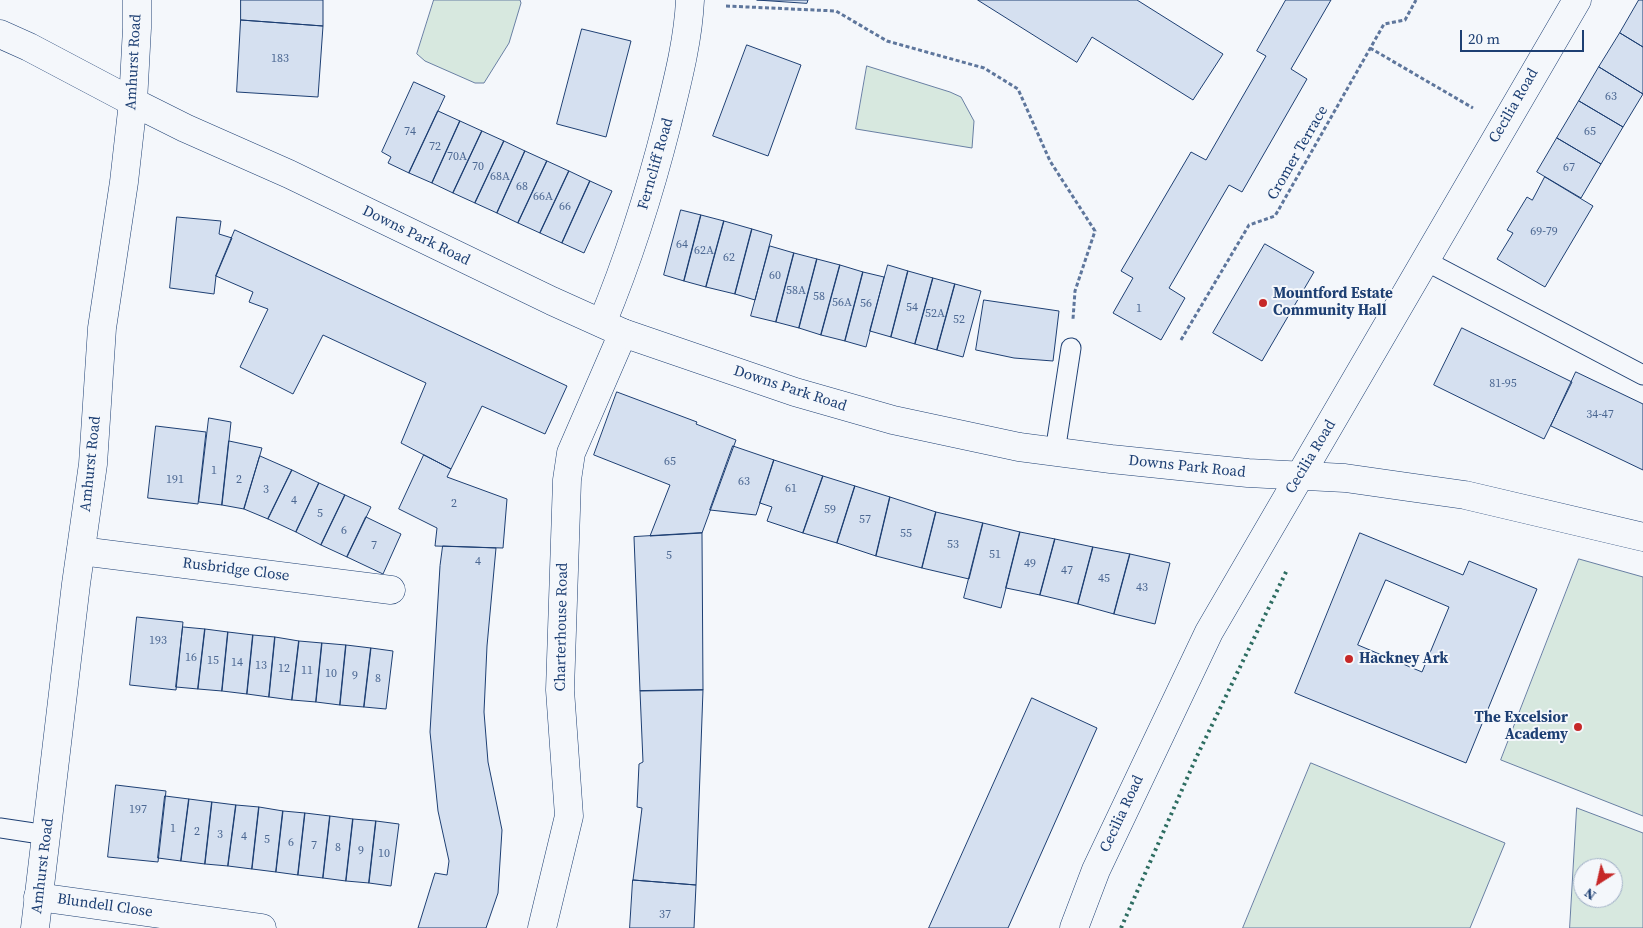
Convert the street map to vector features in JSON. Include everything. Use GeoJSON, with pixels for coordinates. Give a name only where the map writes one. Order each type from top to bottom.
{"type":"FeatureCollection","features":[{"type":"Feature","properties":{"kind":"street","name":"Amhurst Road"},"geometry":{"type":"LineString","coordinates":[[35,928],[93,464],[102,328],[124,182],[133,102],[137,0]]}},
{"type":"Feature","properties":{"kind":"street","name":"Cecilia Road"},"geometry":{"type":"LineString","coordinates":[[1074,928],[1096,870],[1209,632],[1577,0]]}},
{"type":"Feature","properties":{"kind":"street","name":"Ferncliff Road"},"geometry":{"type":"LineString","coordinates":[[612,328],[632,243],[654,176],[681,69],[690,2]]}},
{"type":"Feature","properties":{"kind":"street","name":"Downs Park Road"},"geometry":{"type":"LineString","coordinates":[[0,34],[29,46],[186,128],[289,174],[552,301],[612,328],[664,348],[795,392],[893,420],[1019,447],[1208,469],[1345,478],[1465,495],[1643,537]]}},
{"type":"Feature","properties":{"kind":"street","name":"Charterhouse Road"},"geometry":{"type":"LineString","coordinates":[[542,928],[569,816],[560,690],[567,480],[571,453],[612,328]]}},
{"type":"Feature","properties":{"kind":"street","name":"Rusbridge Close"},"geometry":{"type":"LineString","coordinates":[[81,551],[391,590]]}},
{"type":"Feature","properties":{"kind":"street","name":"Blundell Close"},"geometry":{"type":"LineString","coordinates":[[38,897],[262,928]]}},
{"type":"Feature","properties":{"kind":"lane"},"geometry":{"type":"LineString","coordinates":[[1424,260],[1643,375]]}},
{"type":"Feature","properties":{"kind":"lane"},"geometry":{"type":"LineString","coordinates":[[1055,452],[1071,348]]}},
{"type":"Feature","properties":{"kind":"lane"},"geometry":{"type":"LineString","coordinates":[[0,828],[47,835]]}},
{"type":"Feature","properties":{"kind":"path","name":"Cromer Terrace"},"geometry":{"type":"LineString","coordinates":[[1181,340],[1249,225],[1275,216],[1384,24],[1404,20],[1416,0]]}},
{"type":"Feature","properties":{"kind":"path"},"geometry":{"type":"LineString","coordinates":[[690,2],[836,11],[887,41],[984,68],[1018,89],[1050,161],[1096,231],[1075,291],[1071,348]]}},
{"type":"Feature","properties":{"kind":"path"},"geometry":{"type":"LineString","coordinates":[[1370,48],[1503,126]]}},
{"type":"Feature","properties":{"kind":"shaded area"},"geometry":{"type":"Polygon","coordinates":[[[434,0],[520,0],[521,3],[509,43],[484,83],[475,83],[425,61],[417,54],[434,0]]]}},
{"type":"Feature","properties":{"kind":"shaded area"},"geometry":{"type":"Polygon","coordinates":[[[867,66],[961,97],[974,121],[972,148],[856,129],[867,66]]]}},
{"type":"Feature","properties":{"kind":"shaded area"},"geometry":{"type":"Polygon","coordinates":[[[1579,559],[1643,577],[1643,816],[1501,760],[1579,559]]]}},
{"type":"Feature","properties":{"kind":"shaded area"},"geometry":{"type":"Polygon","coordinates":[[[1311,763],[1505,843],[1470,928],[1243,928],[1311,763]]]}},
{"type":"Feature","properties":{"kind":"shaded area"},"geometry":{"type":"Polygon","coordinates":[[[1577,808],[1643,833],[1643,928],[1570,928],[1573,877],[1573,908],[1623,908],[1623,858],[1574,858],[1577,808]]]}},
{"type":"Feature","properties":{"kind":"building"},"geometry":{"type":"Polygon","coordinates":[[[241,0],[323,0],[323,26],[241,20],[241,0]]]}},
{"type":"Feature","properties":{"kind":"building"},"geometry":{"type":"Polygon","coordinates":[[[757,0],[808,0],[807,3],[757,0]]]}},
{"type":"Feature","properties":{"kind":"building"},"geometry":{"type":"Polygon","coordinates":[[[978,0],[1137,0],[1223,54],[1193,100],[1092,37],[1077,62],[978,0]]]}},
{"type":"Feature","properties":{"kind":"building"},"geometry":{"type":"Polygon","coordinates":[[[1286,0],[1331,0],[1291,69],[1307,79],[1242,192],[1229,185],[1169,288],[1185,298],[1161,340],[1113,313],[1133,278],[1121,271],[1191,152],[1206,160],[1266,56],[1257,51],[1286,0]]]}},
{"type":"Feature","properties":{"kind":"building"},"geometry":{"type":"Polygon","coordinates":[[[1639,0],[1643,0],[1643,47],[1620,33],[1639,0]]]}},
{"type":"Feature","properties":{"kind":"building"},"geometry":{"type":"Polygon","coordinates":[[[241,20],[323,26],[318,97],[237,92],[241,20]]]}},
{"type":"Feature","properties":{"kind":"building"},"geometry":{"type":"Polygon","coordinates":[[[582,29],[631,41],[606,137],[557,124],[582,29]]]}},
{"type":"Feature","properties":{"kind":"building"},"geometry":{"type":"Polygon","coordinates":[[[1620,33],[1643,47],[1643,94],[1599,67],[1620,33]]]}},
{"type":"Feature","properties":{"kind":"building"},"geometry":{"type":"Polygon","coordinates":[[[747,45],[801,65],[768,156],[713,136],[747,45]]]}},
{"type":"Feature","properties":{"kind":"building"},"geometry":{"type":"Polygon","coordinates":[[[1599,67],[1643,94],[1623,127],[1579,101],[1599,67]]]}},
{"type":"Feature","properties":{"kind":"building"},"geometry":{"type":"Polygon","coordinates":[[[414,82],[445,96],[409,173],[388,163],[391,157],[382,152],[414,82]]]}},
{"type":"Feature","properties":{"kind":"building"},"geometry":{"type":"Polygon","coordinates":[[[1579,101],[1623,127],[1601,164],[1557,138],[1579,101]]]}},
{"type":"Feature","properties":{"kind":"building"},"geometry":{"type":"Polygon","coordinates":[[[438,111],[460,121],[432,183],[409,173],[438,111]]]}},
{"type":"Feature","properties":{"kind":"building"},"geometry":{"type":"Polygon","coordinates":[[[460,121],[482,131],[453,193],[432,183],[460,121]]]}},
{"type":"Feature","properties":{"kind":"building"},"geometry":{"type":"Polygon","coordinates":[[[482,131],[504,141],[475,203],[453,193],[482,131]]]}},
{"type":"Feature","properties":{"kind":"building"},"geometry":{"type":"Polygon","coordinates":[[[1557,138],[1601,164],[1581,198],[1537,172],[1557,138]]]}},
{"type":"Feature","properties":{"kind":"building"},"geometry":{"type":"Polygon","coordinates":[[[504,141],[525,151],[497,213],[475,203],[504,141]]]}},
{"type":"Feature","properties":{"kind":"building"},"geometry":{"type":"Polygon","coordinates":[[[525,151],[547,161],[518,223],[497,213],[525,151]]]}},
{"type":"Feature","properties":{"kind":"building"},"geometry":{"type":"Polygon","coordinates":[[[547,161],[569,171],[540,233],[518,223],[547,161]]]}},
{"type":"Feature","properties":{"kind":"building"},"geometry":{"type":"Polygon","coordinates":[[[569,171],[590,181],[562,243],[540,233],[569,171]]]}},
{"type":"Feature","properties":{"kind":"building"},"geometry":{"type":"Polygon","coordinates":[[[1545,177],[1593,206],[1545,287],[1497,259],[1513,233],[1507,230],[1527,197],[1532,200],[1545,177]]]}},
{"type":"Feature","properties":{"kind":"building"},"geometry":{"type":"Polygon","coordinates":[[[590,181],[612,191],[584,253],[562,243],[590,181]]]}},
{"type":"Feature","properties":{"kind":"building"},"geometry":{"type":"Polygon","coordinates":[[[681,210],[701,215],[684,281],[664,275],[681,210]]]}},
{"type":"Feature","properties":{"kind":"building"},"geometry":{"type":"Polygon","coordinates":[[[701,215],[724,221],[706,287],[684,281],[701,215]]]}},
{"type":"Feature","properties":{"kind":"building"},"geometry":{"type":"Polygon","coordinates":[[[177,217],[221,221],[219,234],[232,238],[216,276],[214,294],[170,288],[177,217]]]}},
{"type":"Feature","properties":{"kind":"building"},"geometry":{"type":"Polygon","coordinates":[[[724,221],[752,229],[735,294],[706,287],[724,221]]]}},
{"type":"Feature","properties":{"kind":"building"},"geometry":{"type":"Polygon","coordinates":[[[752,229],[772,235],[755,300],[735,294],[752,229]]]}},
{"type":"Feature","properties":{"kind":"building"},"geometry":{"type":"Polygon","coordinates":[[[235,230],[567,386],[545,434],[482,406],[451,469],[401,443],[426,383],[323,335],[293,394],[240,367],[268,309],[249,302],[253,292],[216,276],[235,230]]]}},
{"type":"Feature","properties":{"kind":"building","name":"Mountford Estate Community Hall"},"geometry":{"type":"Polygon","coordinates":[[[1265,244],[1314,272],[1262,361],[1213,333],[1265,244]]]}},
{"type":"Feature","properties":{"kind":"building"},"geometry":{"type":"Polygon","coordinates":[[[770,246],[794,253],[776,322],[751,316],[770,246]]]}},
{"type":"Feature","properties":{"kind":"building"},"geometry":{"type":"Polygon","coordinates":[[[794,253],[817,259],[799,328],[776,322],[794,253]]]}},
{"type":"Feature","properties":{"kind":"building"},"geometry":{"type":"Polygon","coordinates":[[[817,259],[840,265],[821,335],[799,328],[817,259]]]}},
{"type":"Feature","properties":{"kind":"building"},"geometry":{"type":"Polygon","coordinates":[[[840,265],[863,272],[845,341],[821,335],[840,265]]]}},
{"type":"Feature","properties":{"kind":"building"},"geometry":{"type":"Polygon","coordinates":[[[888,265],[908,271],[891,337],[870,331],[888,265]]]}},
{"type":"Feature","properties":{"kind":"building"},"geometry":{"type":"Polygon","coordinates":[[[908,271],[933,278],[915,344],[891,337],[908,271]]]}},
{"type":"Feature","properties":{"kind":"building"},"geometry":{"type":"Polygon","coordinates":[[[863,272],[884,277],[866,347],[845,341],[863,272]]]}},
{"type":"Feature","properties":{"kind":"building"},"geometry":{"type":"Polygon","coordinates":[[[933,278],[955,284],[937,350],[915,344],[933,278]]]}},
{"type":"Feature","properties":{"kind":"building"},"geometry":{"type":"Polygon","coordinates":[[[955,284],[981,291],[963,357],[937,350],[955,284]]]}},
{"type":"Feature","properties":{"kind":"building"},"geometry":{"type":"Polygon","coordinates":[[[984,300],[1059,311],[1053,361],[1014,358],[976,350],[984,300]]]}},
{"type":"Feature","properties":{"kind":"building"},"geometry":{"type":"Polygon","coordinates":[[[1462,328],[1572,382],[1544,439],[1434,385],[1462,328]]]}},
{"type":"Feature","properties":{"kind":"building"},"geometry":{"type":"Polygon","coordinates":[[[1576,372],[1643,404],[1643,470],[1551,426],[1576,372]]]}},
{"type":"Feature","properties":{"kind":"building"},"geometry":{"type":"Polygon","coordinates":[[[617,392],[697,422],[696,424],[736,440],[702,533],[650,536],[670,485],[594,455],[617,392]]]}},
{"type":"Feature","properties":{"kind":"building"},"geometry":{"type":"Polygon","coordinates":[[[209,418],[231,422],[222,505],[199,502],[209,418]]]}},
{"type":"Feature","properties":{"kind":"building"},"geometry":{"type":"Polygon","coordinates":[[[156,426],[206,432],[198,504],[148,498],[156,426]]]}},
{"type":"Feature","properties":{"kind":"building"},"geometry":{"type":"Polygon","coordinates":[[[229,441],[262,448],[244,509],[222,505],[229,441]]]}},
{"type":"Feature","properties":{"kind":"building"},"geometry":{"type":"Polygon","coordinates":[[[733,446],[774,460],[756,515],[710,510],[733,446]]]}},
{"type":"Feature","properties":{"kind":"building"},"geometry":{"type":"Polygon","coordinates":[[[424,455],[451,469],[447,477],[507,499],[503,548],[435,546],[437,528],[399,509],[424,455]]]}},
{"type":"Feature","properties":{"kind":"building"},"geometry":{"type":"Polygon","coordinates":[[[260,456],[292,470],[268,519],[244,509],[260,456]]]}},
{"type":"Feature","properties":{"kind":"building"},"geometry":{"type":"Polygon","coordinates":[[[774,460],[823,476],[803,533],[767,521],[772,507],[760,503],[774,460]]]}},
{"type":"Feature","properties":{"kind":"building"},"geometry":{"type":"Polygon","coordinates":[[[292,470],[319,483],[296,532],[268,519],[292,470]]]}},
{"type":"Feature","properties":{"kind":"building"},"geometry":{"type":"Polygon","coordinates":[[[823,476],[855,486],[837,543],[803,533],[823,476]]]}},
{"type":"Feature","properties":{"kind":"building"},"geometry":{"type":"Polygon","coordinates":[[[319,483],[345,495],[321,545],[296,532],[319,483]]]}},
{"type":"Feature","properties":{"kind":"building"},"geometry":{"type":"Polygon","coordinates":[[[855,486],[890,497],[876,556],[837,543],[855,486]]]}},
{"type":"Feature","properties":{"kind":"building"},"geometry":{"type":"Polygon","coordinates":[[[345,495],[371,507],[347,557],[321,545],[345,495]]]}},
{"type":"Feature","properties":{"kind":"building"},"geometry":{"type":"Polygon","coordinates":[[[890,497],[936,512],[922,568],[876,556],[890,497]]]}},
{"type":"Feature","properties":{"kind":"building"},"geometry":{"type":"Polygon","coordinates":[[[936,512],[983,523],[969,579],[922,568],[936,512]]]}},
{"type":"Feature","properties":{"kind":"building"},"geometry":{"type":"Polygon","coordinates":[[[366,517],[401,534],[383,574],[347,557],[366,517]]]}},
{"type":"Feature","properties":{"kind":"building"},"geometry":{"type":"Polygon","coordinates":[[[983,523],[1020,532],[1001,608],[964,598],[983,523]]]}},
{"type":"Feature","properties":{"kind":"building"},"geometry":{"type":"Polygon","coordinates":[[[1020,532],[1055,539],[1040,595],[1006,588],[1020,532]]]}},
{"type":"Feature","properties":{"kind":"building"},"geometry":{"type":"Polygon","coordinates":[[[702,533],[703,690],[640,691],[634,537],[702,533]]]}},
{"type":"Feature","properties":{"kind":"building","name":"Hackney Ark"},"geometry":{"type":"Polygon","coordinates":[[[1360,533],[1463,575],[1469,561],[1537,589],[1466,763],[1295,693],[1360,533]],[[1386,580],[1358,645],[1422,672],[1449,607],[1386,580]]]}},
{"type":"Feature","properties":{"kind":"building"},"geometry":{"type":"Polygon","coordinates":[[[1055,539],[1093,547],[1078,604],[1040,595],[1055,539]]]}},
{"type":"Feature","properties":{"kind":"building"},"geometry":{"type":"Polygon","coordinates":[[[443,546],[496,548],[487,646],[484,712],[488,762],[502,830],[498,893],[486,928],[418,928],[435,873],[447,875],[449,861],[438,811],[430,732],[440,566],[443,546]]]}},
{"type":"Feature","properties":{"kind":"building"},"geometry":{"type":"Polygon","coordinates":[[[1093,547],[1130,554],[1114,614],[1078,604],[1093,547]]]}},
{"type":"Feature","properties":{"kind":"building"},"geometry":{"type":"Polygon","coordinates":[[[1130,554],[1170,563],[1155,624],[1114,614],[1130,554]]]}},
{"type":"Feature","properties":{"kind":"building"},"geometry":{"type":"Polygon","coordinates":[[[137,617],[183,622],[176,690],[130,685],[137,617]]]}},
{"type":"Feature","properties":{"kind":"building"},"geometry":{"type":"Polygon","coordinates":[[[183,627],[205,629],[198,689],[176,687],[183,627]]]}},
{"type":"Feature","properties":{"kind":"building"},"geometry":{"type":"Polygon","coordinates":[[[205,629],[228,632],[222,691],[198,689],[205,629]]]}},
{"type":"Feature","properties":{"kind":"building"},"geometry":{"type":"Polygon","coordinates":[[[228,632],[253,635],[247,694],[222,691],[228,632]]]}},
{"type":"Feature","properties":{"kind":"building"},"geometry":{"type":"Polygon","coordinates":[[[253,635],[275,637],[269,697],[247,694],[253,635]]]}},
{"type":"Feature","properties":{"kind":"building"},"geometry":{"type":"Polygon","coordinates":[[[275,637],[299,641],[292,700],[269,697],[275,637]]]}},
{"type":"Feature","properties":{"kind":"building"},"geometry":{"type":"Polygon","coordinates":[[[299,641],[322,643],[316,702],[292,700],[299,641]]]}},
{"type":"Feature","properties":{"kind":"building"},"geometry":{"type":"Polygon","coordinates":[[[322,643],[346,645],[340,705],[316,702],[322,643]]]}},
{"type":"Feature","properties":{"kind":"building"},"geometry":{"type":"Polygon","coordinates":[[[346,645],[371,648],[364,707],[340,705],[346,645]]]}},
{"type":"Feature","properties":{"kind":"building"},"geometry":{"type":"Polygon","coordinates":[[[371,648],[393,651],[386,709],[364,707],[371,648]]]}},
{"type":"Feature","properties":{"kind":"building"},"geometry":{"type":"Polygon","coordinates":[[[703,690],[696,885],[633,880],[642,808],[637,807],[639,764],[643,762],[640,691],[703,690]]]}},
{"type":"Feature","properties":{"kind":"building"},"geometry":{"type":"Polygon","coordinates":[[[1032,698],[1097,728],[1008,928],[929,928],[1032,698]]]}},
{"type":"Feature","properties":{"kind":"building"},"geometry":{"type":"Polygon","coordinates":[[[116,785],[166,791],[158,862],[108,857],[116,785]]]}},
{"type":"Feature","properties":{"kind":"building"},"geometry":{"type":"Polygon","coordinates":[[[165,796],[189,799],[181,861],[158,858],[165,796]]]}},
{"type":"Feature","properties":{"kind":"building"},"geometry":{"type":"Polygon","coordinates":[[[189,799],[212,802],[205,864],[181,861],[189,799]]]}},
{"type":"Feature","properties":{"kind":"building"},"geometry":{"type":"Polygon","coordinates":[[[212,802],[236,805],[228,866],[205,864],[212,802]]]}},
{"type":"Feature","properties":{"kind":"building"},"geometry":{"type":"Polygon","coordinates":[[[236,805],[259,807],[252,869],[228,866],[236,805]]]}},
{"type":"Feature","properties":{"kind":"building"},"geometry":{"type":"Polygon","coordinates":[[[259,807],[283,811],[276,872],[252,869],[259,807]]]}},
{"type":"Feature","properties":{"kind":"building"},"geometry":{"type":"Polygon","coordinates":[[[283,811],[305,813],[298,875],[276,872],[283,811]]]}},
{"type":"Feature","properties":{"kind":"building"},"geometry":{"type":"Polygon","coordinates":[[[305,813],[330,816],[323,878],[298,875],[305,813]]]}},
{"type":"Feature","properties":{"kind":"building"},"geometry":{"type":"Polygon","coordinates":[[[330,816],[353,819],[346,881],[323,878],[330,816]]]}},
{"type":"Feature","properties":{"kind":"building"},"geometry":{"type":"Polygon","coordinates":[[[353,819],[376,821],[369,883],[346,881],[353,819]]]}},
{"type":"Feature","properties":{"kind":"building"},"geometry":{"type":"Polygon","coordinates":[[[376,821],[399,824],[391,886],[369,883],[376,821]]]}},
{"type":"Feature","properties":{"kind":"building"},"geometry":{"type":"Polygon","coordinates":[[[633,880],[696,885],[694,928],[630,928],[633,880]]]}},
{"type":"Feature","properties":{"kind":"hedge"},"geometry":{"type":"LineString","coordinates":[[1121,928],[1196,758],[1287,570]]}},
{"type":"Feature","properties":{"kind":"place","name":"Mountford Estate Community Hall"},"geometry":{"type":"Point","coordinates":[1263,303]}},
{"type":"Feature","properties":{"kind":"place","name":"Hackney Ark"},"geometry":{"type":"Point","coordinates":[1349,659]}},
{"type":"Feature","properties":{"kind":"place","name":"The Excelsior Academy"},"geometry":{"type":"Point","coordinates":[1578,727]}}]}
